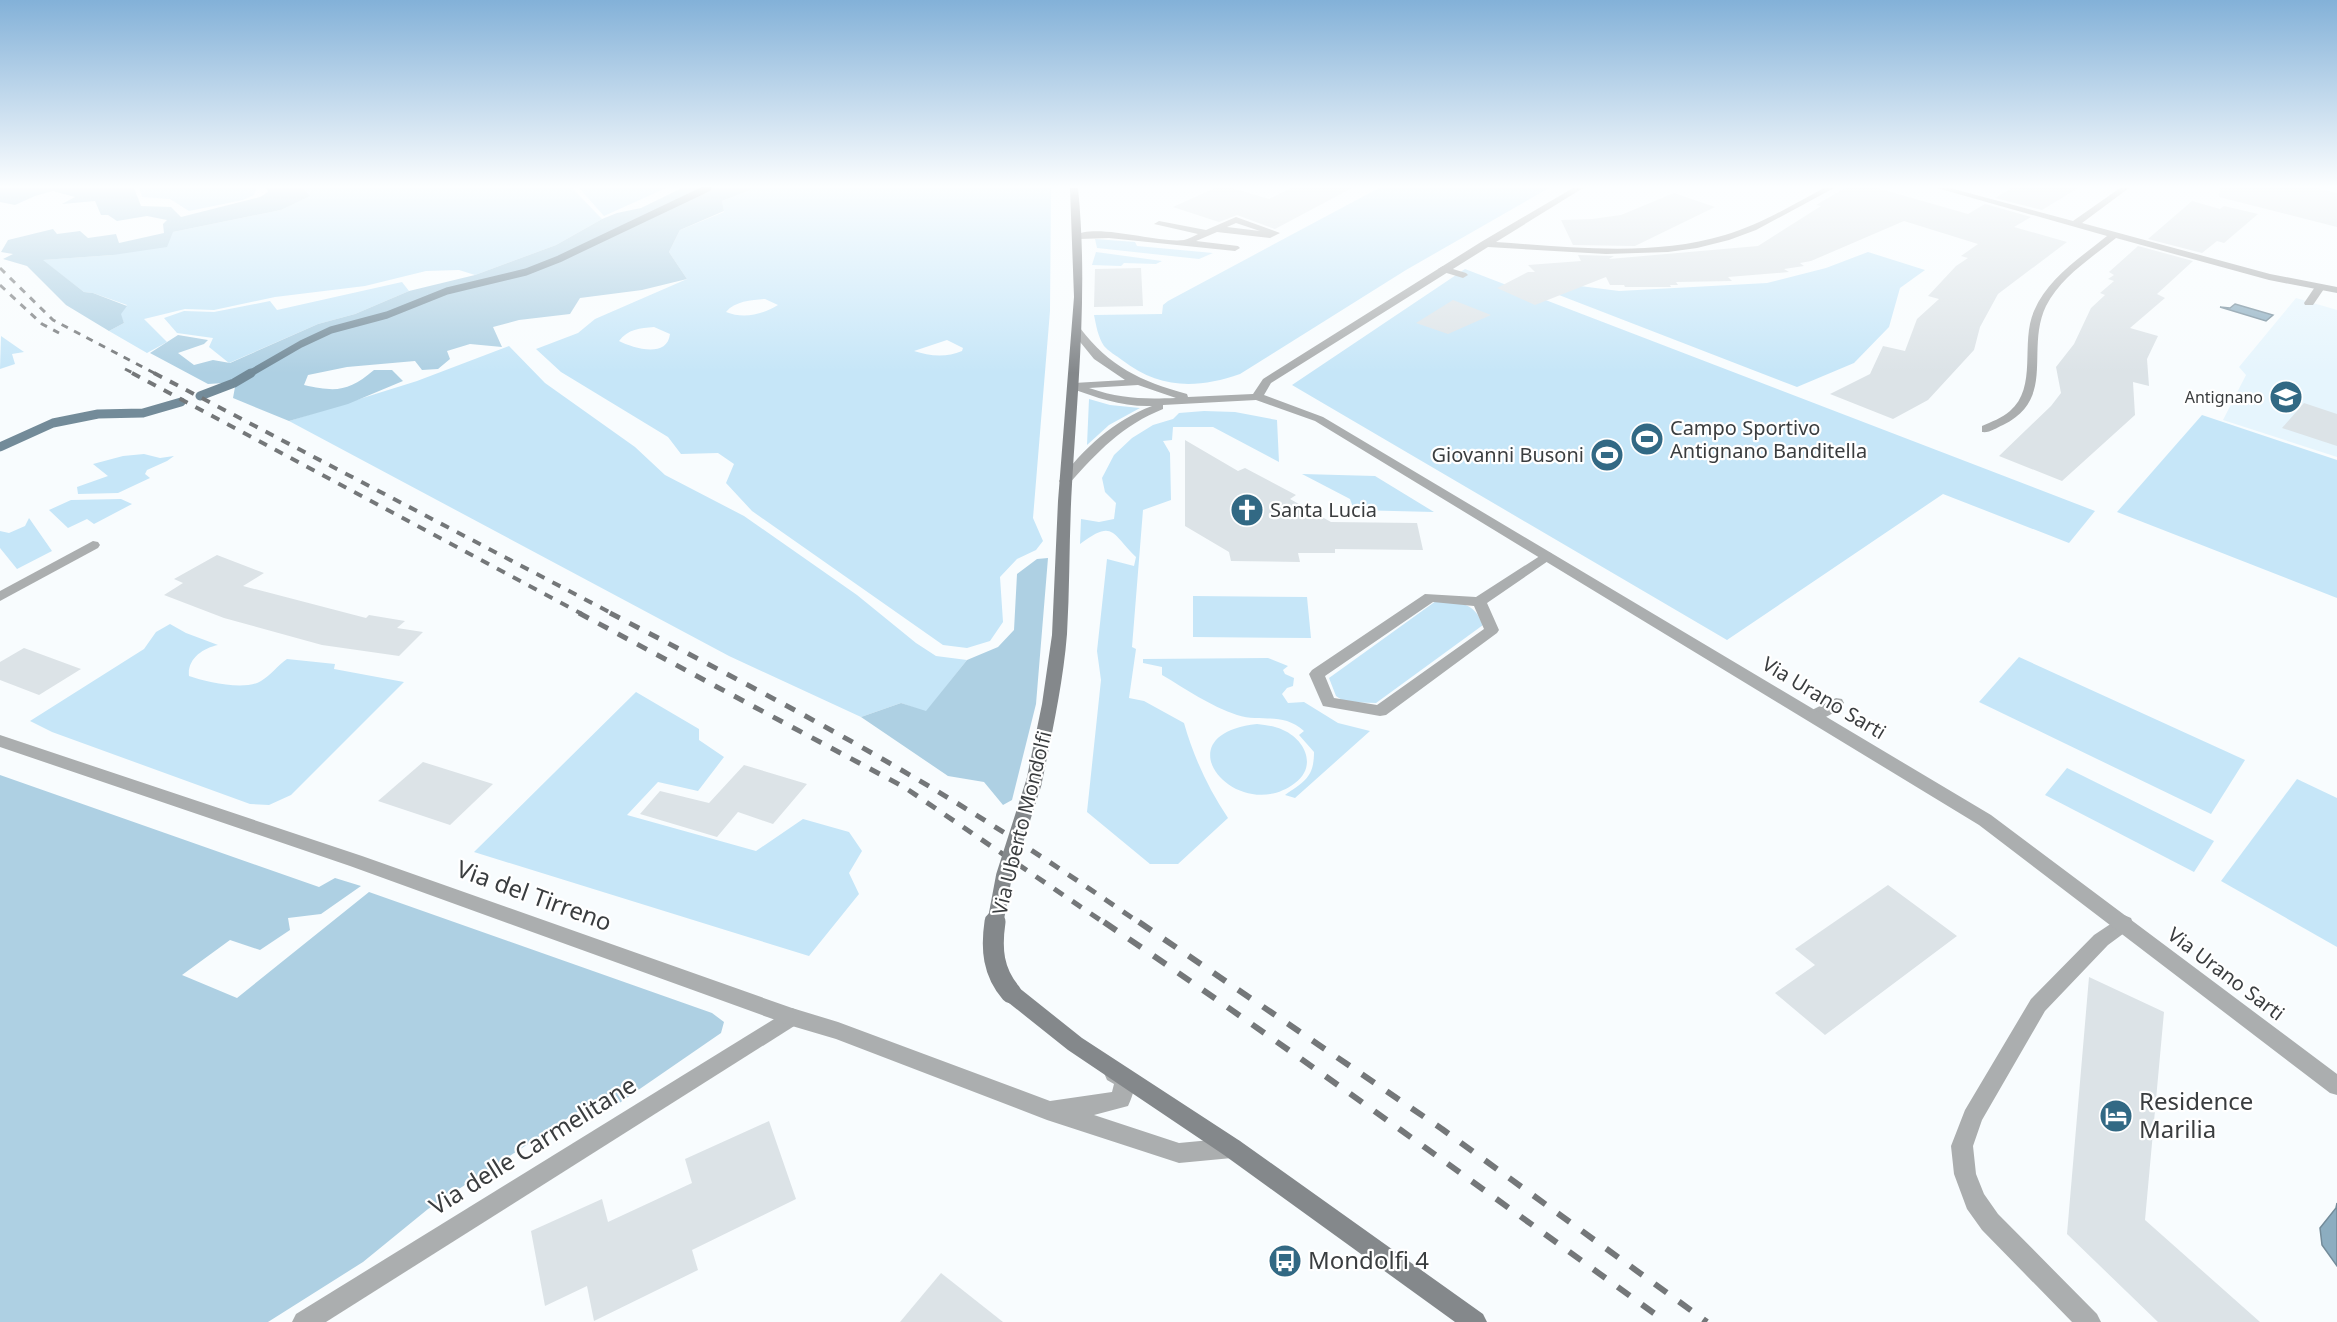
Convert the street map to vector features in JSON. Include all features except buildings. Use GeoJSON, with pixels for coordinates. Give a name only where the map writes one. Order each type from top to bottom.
{"type":"FeatureCollection","features":[{"type":"Feature","properties":{"kind":"main road","name":"Via Uberto Mondolfi"},"geometry":{"type":"LineString","coordinates":[[1079,250],[1074,386],[1065,481],[1058,654],[1052,701],[1034,782],[1006,871],[997,914],[994,944],[996,969],[1002,982],[1011,993],[1075,1044],[1232,1148],[1475,1322]]}},
{"type":"Feature","properties":{"kind":"street"},"geometry":{"type":"LineString","coordinates":[[1257,397],[1267,381],[1475,250]]}},
{"type":"Feature","properties":{"kind":"street"},"geometry":{"type":"LineString","coordinates":[[1986,429],[2013,414],[2028,396],[2034,375],[2032,335],[2044,302],[2055,285],[2096,250]]}},
{"type":"Feature","properties":{"kind":"street"},"geometry":{"type":"LineString","coordinates":[[2168,250],[2269,277],[2337,290]]}},
{"type":"Feature","properties":{"kind":"street"},"geometry":{"type":"LineString","coordinates":[[1443,269],[1463,275]]}},
{"type":"Feature","properties":{"kind":"street"},"geometry":{"type":"LineString","coordinates":[[2309,303],[2322,286]]}},
{"type":"Feature","properties":{"kind":"street"},"geometry":{"type":"LineString","coordinates":[[1076,330],[1100,358],[1137,383]]}},
{"type":"Feature","properties":{"kind":"street"},"geometry":{"type":"LineString","coordinates":[[1074,386],[1110,382],[1137,383],[1194,399]]}},
{"type":"Feature","properties":{"kind":"street"},"geometry":{"type":"LineString","coordinates":[[1074,386],[1111,399],[1135,403],[1194,399]]}},
{"type":"Feature","properties":{"kind":"street","name":"Via Urano Sarti"},"geometry":{"type":"LineString","coordinates":[[1194,399],[1257,397],[1319,419],[1814,716],[1985,820],[2337,1086]]}},
{"type":"Feature","properties":{"kind":"street"},"geometry":{"type":"LineString","coordinates":[[1065,481],[1101,440],[1127,420],[1157,408],[1194,399]]}},
{"type":"Feature","properties":{"kind":"street"},"geometry":{"type":"LineString","coordinates":[[0,597],[93,544]]}},
{"type":"Feature","properties":{"kind":"street"},"geometry":{"type":"LineString","coordinates":[[1479,602],[1492,630],[1380,711],[1328,702],[1317,674],[1430,597],[1479,602],[1546,556]]}},
{"type":"Feature","properties":{"kind":"street"},"geometry":{"type":"LineString","coordinates":[[1814,716],[1836,703]]}},
{"type":"Feature","properties":{"kind":"street","name":"Via del Tirreno"},"geometry":{"type":"LineString","coordinates":[[0,741],[356,861],[792,1017],[838,1031],[1047,1110],[1179,1153],[1232,1148]]}},
{"type":"Feature","properties":{"kind":"street"},"geometry":{"type":"LineString","coordinates":[[2089,1322],[1990,1222],[1975,1201],[1965,1174],[1962,1146],[1972,1117],[2038,1005],[2101,940],[2124,923]]}},
{"type":"Feature","properties":{"kind":"street","name":"Via delle Carmelitane"},"geometry":{"type":"LineString","coordinates":[[304,1322],[792,1017]]}},
{"type":"Feature","properties":{"kind":"street","name":"Via del Tirreno"},"geometry":{"type":"LineString","coordinates":[[1047,1110],[1101,1105],[1122,1099],[1125,1080],[1075,1044]]}},
{"type":"Feature","properties":{"kind":"shaded area"},"geometry":{"type":"Polygon","coordinates":[[[2,250],[149,250],[113,255],[43,260],[84,292],[93,293],[127,306],[121,314],[124,323],[109,331],[66,305],[27,266],[3,259],[13,254],[1,252],[2,250]]]}},
{"type":"Feature","properties":{"kind":"shaded area"},"geometry":{"type":"Polygon","coordinates":[[[127,250],[543,250],[475,275],[459,270],[426,271],[365,286],[275,297],[214,310],[185,309],[144,319],[167,342],[147,353],[109,331],[124,323],[120,314],[127,305],[84,292],[42,260],[113,255],[127,250]]]}},
{"type":"Feature","properties":{"kind":"shaded area"},"geometry":{"type":"Polygon","coordinates":[[[543,250],[670,250],[669,252],[687,279],[642,290],[580,298],[570,314],[519,320],[493,327],[502,347],[470,344],[447,351],[450,359],[438,369],[422,370],[415,361],[347,367],[308,375],[304,385],[325,389],[341,388],[357,383],[374,370],[392,370],[403,381],[348,404],[289,421],[233,398],[235,387],[225,383],[208,384],[150,353],[178,335],[208,340],[204,344],[178,353],[194,365],[213,360],[230,363],[318,324],[355,314],[409,291],[475,275],[543,250]]]}},
{"type":"Feature","properties":{"kind":"shaded area"},"geometry":{"type":"Polygon","coordinates":[[[670,250],[1050,250],[1050,311],[1033,518],[1043,541],[1036,550],[1017,559],[1000,577],[1003,622],[990,641],[967,648],[943,645],[752,511],[726,483],[734,464],[718,453],[681,454],[668,437],[561,372],[536,349],[578,333],[595,319],[687,279],[669,252],[670,250]],[[765,299],[749,301],[739,303],[726,312],[752,315],[778,305],[765,299]],[[654,327],[630,332],[619,341],[640,348],[663,347],[668,342],[670,334],[654,327]],[[947,340],[914,351],[944,355],[962,351],[963,348],[947,340]]]}},
{"type":"Feature","properties":{"kind":"shaded area"},"geometry":{"type":"Polygon","coordinates":[[[1113,250],[1177,250],[1213,253],[1199,259],[1113,250]]]}},
{"type":"Feature","properties":{"kind":"shaded area"},"geometry":{"type":"Polygon","coordinates":[[[1264,250],[1441,250],[1240,374],[1209,382],[1179,384],[1150,377],[1136,370],[1104,346],[1094,315],[1162,314],[1163,305],[1264,250]]]}},
{"type":"Feature","properties":{"kind":"shaded area"},"geometry":{"type":"Polygon","coordinates":[[[1096,252],[1162,261],[1156,264],[1124,263],[1121,266],[1092,265],[1096,252]]]}},
{"type":"Feature","properties":{"kind":"shaded area"},"geometry":{"type":"Polygon","coordinates":[[[1868,252],[1925,270],[1900,288],[1889,327],[1854,363],[1797,387],[1546,290],[1580,286],[1619,291],[1767,283],[1826,268],[1868,252]]]}},
{"type":"Feature","properties":{"kind":"shaded area","name":"Campo Sportivo Antignano Banditella"},"geometry":{"type":"Polygon","coordinates":[[[1465,269],[2095,511],[2069,543],[1943,494],[1727,640],[1292,385],[1465,269]]]}},
{"type":"Feature","properties":{"kind":"shaded area"},"geometry":{"type":"Polygon","coordinates":[[[402,282],[409,291],[355,314],[318,324],[229,363],[209,347],[213,338],[177,333],[164,318],[184,311],[214,312],[270,301],[277,310],[402,282]]]}},
{"type":"Feature","properties":{"kind":"shaded area","name":"Antignano"},"geometry":{"type":"Polygon","coordinates":[[[2296,298],[2337,310],[2337,457],[2223,420],[2246,375],[2239,367],[2296,298]]]}},
{"type":"Feature","properties":{"kind":"shaded area"},"geometry":{"type":"Polygon","coordinates":[[[2235,304],[2273,315],[2266,321],[2220,307],[2230,308],[2235,304]]]}},
{"type":"Feature","properties":{"kind":"shaded area"},"geometry":{"type":"Polygon","coordinates":[[[1,336],[24,352],[12,354],[15,364],[0,369],[1,336]]]}},
{"type":"Feature","properties":{"kind":"shaded area"},"geometry":{"type":"Polygon","coordinates":[[[509,346],[545,383],[635,447],[665,475],[744,516],[857,595],[916,643],[936,656],[967,660],[926,712],[901,703],[861,717],[729,656],[289,421],[417,381],[509,346]]]}},
{"type":"Feature","properties":{"kind":"shaded area"},"geometry":{"type":"Polygon","coordinates":[[[1089,399],[1110,405],[1140,408],[1109,425],[1087,445],[1089,399]]]}},
{"type":"Feature","properties":{"kind":"shaded area"},"geometry":{"type":"Polygon","coordinates":[[[1235,412],[1277,420],[1279,462],[1213,427],[1173,427],[1172,440],[1163,441],[1170,453],[1171,500],[1143,510],[1132,647],[1136,649],[1129,698],[1144,701],[1184,723],[1202,772],[1228,818],[1178,864],[1150,864],[1087,812],[1101,680],[1097,651],[1107,559],[1134,566],[1136,557],[1111,532],[1100,532],[1080,544],[1081,519],[1099,522],[1114,519],[1116,503],[1105,492],[1102,478],[1114,455],[1132,438],[1153,425],[1173,419],[1179,413],[1235,412]]]}},
{"type":"Feature","properties":{"kind":"shaded area"},"geometry":{"type":"Polygon","coordinates":[[[2202,415],[2337,460],[2337,598],[2117,512],[2202,415]]]}},
{"type":"Feature","properties":{"kind":"shaded area"},"geometry":{"type":"Polygon","coordinates":[[[144,454],[160,458],[174,456],[147,470],[145,474],[150,478],[118,493],[78,494],[77,487],[108,476],[93,464],[123,456],[144,454]]]}},
{"type":"Feature","properties":{"kind":"shaded area"},"geometry":{"type":"Polygon","coordinates":[[[1302,474],[1375,476],[1434,512],[1354,510],[1350,499],[1302,474]]]}},
{"type":"Feature","properties":{"kind":"shaded area"},"geometry":{"type":"Polygon","coordinates":[[[121,499],[132,504],[94,524],[87,519],[68,528],[49,510],[71,500],[121,499]]]}},
{"type":"Feature","properties":{"kind":"shaded area"},"geometry":{"type":"Polygon","coordinates":[[[29,518],[52,551],[17,569],[0,548],[0,531],[9,533],[25,526],[29,518]]]}},
{"type":"Feature","properties":{"kind":"shaded area"},"geometry":{"type":"Polygon","coordinates":[[[1048,558],[1036,704],[1012,800],[1003,805],[984,782],[948,776],[861,717],[901,703],[926,711],[967,660],[998,647],[1014,630],[1017,574],[1037,559],[1048,558]]]}},
{"type":"Feature","properties":{"kind":"shaded area"},"geometry":{"type":"Polygon","coordinates":[[[1193,596],[1307,597],[1311,638],[1193,637],[1193,596]]]}},
{"type":"Feature","properties":{"kind":"shaded area"},"geometry":{"type":"Polygon","coordinates":[[[1436,601],[1459,603],[1470,607],[1483,625],[1376,703],[1345,702],[1336,696],[1329,678],[1436,601]]]}},
{"type":"Feature","properties":{"kind":"shaded area"},"geometry":{"type":"Polygon","coordinates":[[[170,624],[186,633],[218,645],[197,655],[191,664],[189,676],[205,681],[236,685],[254,684],[264,679],[287,659],[335,664],[334,669],[404,682],[291,795],[269,805],[250,804],[52,732],[30,721],[144,649],[156,632],[170,624]]]}},
{"type":"Feature","properties":{"kind":"shaded area"},"geometry":{"type":"Polygon","coordinates":[[[2019,657],[2245,760],[2211,814],[1979,702],[2019,657]]]}},
{"type":"Feature","properties":{"kind":"shaded area"},"geometry":{"type":"Polygon","coordinates":[[[1268,658],[1288,666],[1283,670],[1285,674],[1294,678],[1293,686],[1287,688],[1282,694],[1288,703],[1304,702],[1338,723],[1370,731],[1295,798],[1285,795],[1307,778],[1314,760],[1314,752],[1299,735],[1304,731],[1288,721],[1246,717],[1217,707],[1162,675],[1162,667],[1143,663],[1143,659],[1268,658]]]}},
{"type":"Feature","properties":{"kind":"shaded area"},"geometry":{"type":"Polygon","coordinates":[[[636,692],[699,729],[699,740],[724,757],[698,791],[658,782],[627,815],[756,851],[803,819],[849,832],[862,851],[849,873],[859,894],[809,956],[474,852],[636,692]]]}},
{"type":"Feature","properties":{"kind":"shaded area"},"geometry":{"type":"Polygon","coordinates":[[[1257,724],[1267,725],[1291,734],[1298,740],[1306,754],[1306,769],[1302,777],[1273,794],[1251,794],[1232,787],[1218,774],[1210,759],[1213,744],[1228,731],[1257,724]]]}},
{"type":"Feature","properties":{"kind":"shaded area"},"geometry":{"type":"Polygon","coordinates":[[[2067,768],[2214,841],[2194,872],[2045,795],[2067,768]]]}},
{"type":"Feature","properties":{"kind":"shaded area"},"geometry":{"type":"Polygon","coordinates":[[[0,775],[319,887],[335,878],[361,886],[321,914],[288,918],[290,930],[260,950],[230,940],[182,975],[237,998],[369,892],[712,1013],[724,1022],[721,1033],[615,1106],[605,1094],[428,1209],[363,1262],[268,1322],[0,1322],[0,775]]]}},
{"type":"Feature","properties":{"kind":"shaded area"},"geometry":{"type":"Polygon","coordinates":[[[2297,779],[2337,798],[2337,947],[2221,881],[2297,779]]]}},
{"type":"Feature","properties":{"kind":"shaded area"},"geometry":{"type":"Polygon","coordinates":[[[2337,1203],[2337,1266],[2322,1245],[2320,1228],[2336,1208],[2337,1203]]]}},
{"type":"Feature","properties":{"kind":"waterway"},"geometry":{"type":"LineString","coordinates":[[249,374],[301,344],[331,330],[387,315],[447,291],[526,272],[579,250]]}},
{"type":"Feature","properties":{"kind":"waterway"},"geometry":{"type":"LineString","coordinates":[[200,396],[234,383],[251,373]]}},
{"type":"Feature","properties":{"kind":"waterway"},"geometry":{"type":"LineString","coordinates":[[0,447],[53,423],[98,414],[143,413],[181,402]]}},
{"type":"Feature","properties":{"kind":"railway"},"geometry":{"type":"LineString","coordinates":[[0,268],[53,320],[156,374]]}},
{"type":"Feature","properties":{"kind":"railway"},"geometry":{"type":"LineString","coordinates":[[0,285],[42,324],[59,333]]}},
{"type":"Feature","properties":{"kind":"railway"},"geometry":{"type":"LineString","coordinates":[[125,369],[135,374]]}},
{"type":"Feature","properties":{"kind":"railway"},"geometry":{"type":"LineString","coordinates":[[132,373],[582,614]]}},
{"type":"Feature","properties":{"kind":"railway"},"geometry":{"type":"LineString","coordinates":[[154,373],[613,614]]}},
{"type":"Feature","properties":{"kind":"railway"},"geometry":{"type":"LineString","coordinates":[[579,613],[904,787],[1106,924]]}},
{"type":"Feature","properties":{"kind":"railway"},"geometry":{"type":"LineString","coordinates":[[610,613],[801,714],[915,778],[1029,849],[1141,924]]}},
{"type":"Feature","properties":{"kind":"railway"},"geometry":{"type":"LineString","coordinates":[[1104,922],[1457,1170],[1666,1322]]}},
{"type":"Feature","properties":{"kind":"railway"},"geometry":{"type":"LineString","coordinates":[[1139,922],[1442,1129],[1707,1322]]}},
{"type":"Feature","properties":{"kind":"place","name":"Antignano"},"geometry":{"type":"Point","coordinates":[2286,397]}},
{"type":"Feature","properties":{"kind":"place","name":"Campo Sportivo Antignano Banditella"},"geometry":{"type":"Point","coordinates":[1647,439]}},
{"type":"Feature","properties":{"kind":"place","name":"Giovanni Busoni"},"geometry":{"type":"Point","coordinates":[1607,455]}},
{"type":"Feature","properties":{"kind":"place","name":"Santa Lucia"},"geometry":{"type":"Point","coordinates":[1247,510]}},
{"type":"Feature","properties":{"kind":"place","name":"Residence Marilia"},"geometry":{"type":"Point","coordinates":[2116,1116]}},
{"type":"Feature","properties":{"kind":"place","name":"Mondolfi 4"},"geometry":{"type":"Point","coordinates":[1285,1261]}}]}
